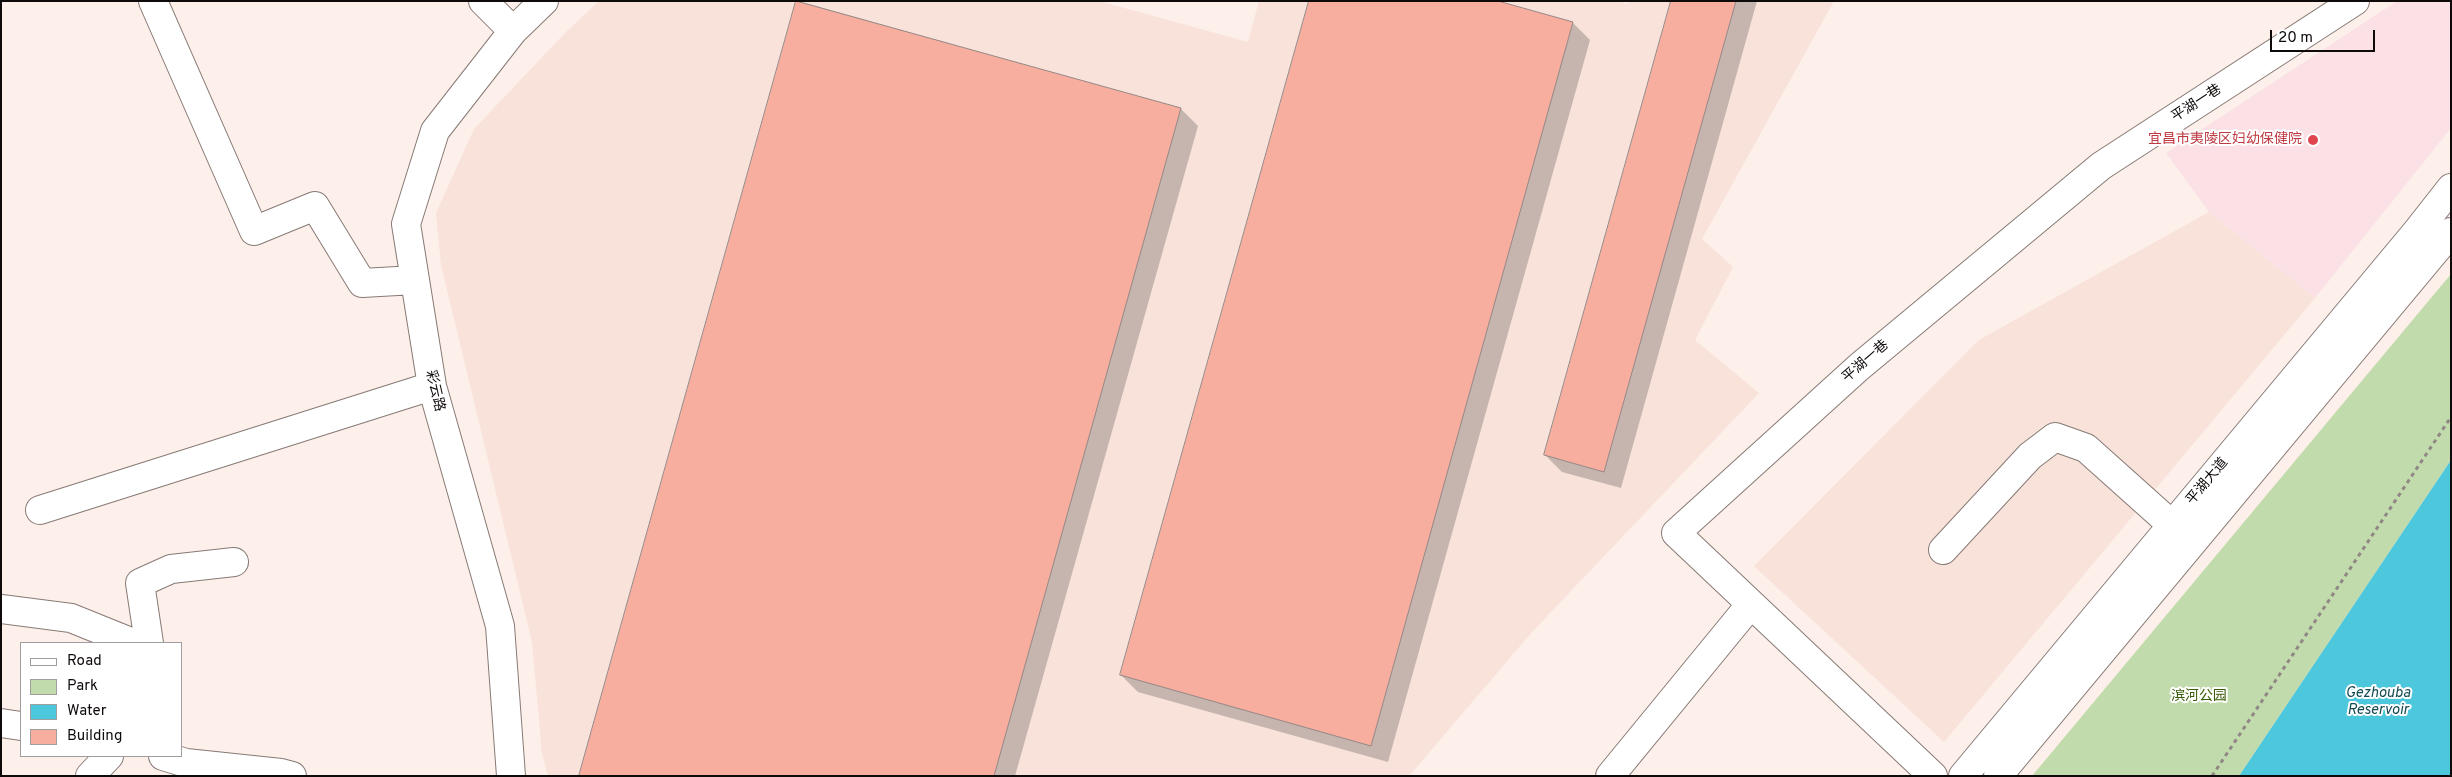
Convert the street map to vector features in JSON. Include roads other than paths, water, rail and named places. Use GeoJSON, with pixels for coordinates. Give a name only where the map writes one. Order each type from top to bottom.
{"type":"FeatureCollection","features":[{"type":"Feature","properties":{"kind":"street"},"geometry":{"type":"LineString","coordinates":[[153,1],[254,231],[315,206],[362,283],[415,280]]}},
{"type":"Feature","properties":{"kind":"street"},"geometry":{"type":"LineString","coordinates":[[484,1],[514,31]]}},
{"type":"Feature","properties":{"kind":"street","name":"彩云路"},"geometry":{"type":"LineString","coordinates":[[511,776],[500,626],[432,386],[406,224],[435,131],[514,31],[544,1]]}},
{"type":"Feature","properties":{"kind":"street","name":"平湖一巷"},"geometry":{"type":"LineString","coordinates":[[1933,776],[1676,533],[1859,366],[2102,166],[2355,1]]}},
{"type":"Feature","properties":{"kind":"street","name":"平湖大道"},"geometry":{"type":"LineString","coordinates":[[1963,776],[2451,188]]}},
{"type":"Feature","properties":{"kind":"street","name":"平湖大道"},"geometry":{"type":"LineString","coordinates":[[1998,776],[2451,232]]}},
{"type":"Feature","properties":{"kind":"street"},"geometry":{"type":"LineString","coordinates":[[40,510],[432,386]]}},
{"type":"Feature","properties":{"kind":"street"},"geometry":{"type":"LineString","coordinates":[[1943,550],[2030,456],[2054,437],[2086,448],[2172,525]]}},
{"type":"Feature","properties":{"kind":"street"},"geometry":{"type":"LineString","coordinates":[[149,642],[140,583],[171,569],[234,562]]}},
{"type":"Feature","properties":{"kind":"street"},"geometry":{"type":"LineString","coordinates":[[1610,776],[1752,604]]}},
{"type":"Feature","properties":{"kind":"street"},"geometry":{"type":"LineString","coordinates":[[1,609],[71,618],[130,642]]}},
{"type":"Feature","properties":{"kind":"street"},"geometry":{"type":"LineString","coordinates":[[1,723],[20,726]]}},
{"type":"Feature","properties":{"kind":"street"},"geometry":{"type":"LineString","coordinates":[[90,776],[108,757]]}},
{"type":"Feature","properties":{"kind":"street"},"geometry":{"type":"LineString","coordinates":[[168,757],[186,763],[281,772],[292,776]]}},
{"type":"Feature","properties":{"kind":"water","name":"Gezhouba Reservoir"},"geometry":{"type":"Polygon","coordinates":[[[2451,460],[2451,776],[2239,776],[2451,460]]]}},
{"type":"Feature","properties":{"kind":"place","name":"宜昌市夷陵区妇幼保健院"},"geometry":{"type":"Point","coordinates":[2313,140]}},
{"type":"Feature","properties":{"kind":"park label","name":"滨河公园"},"geometry":{"type":"Point","coordinates":[2199,697]}}]}
